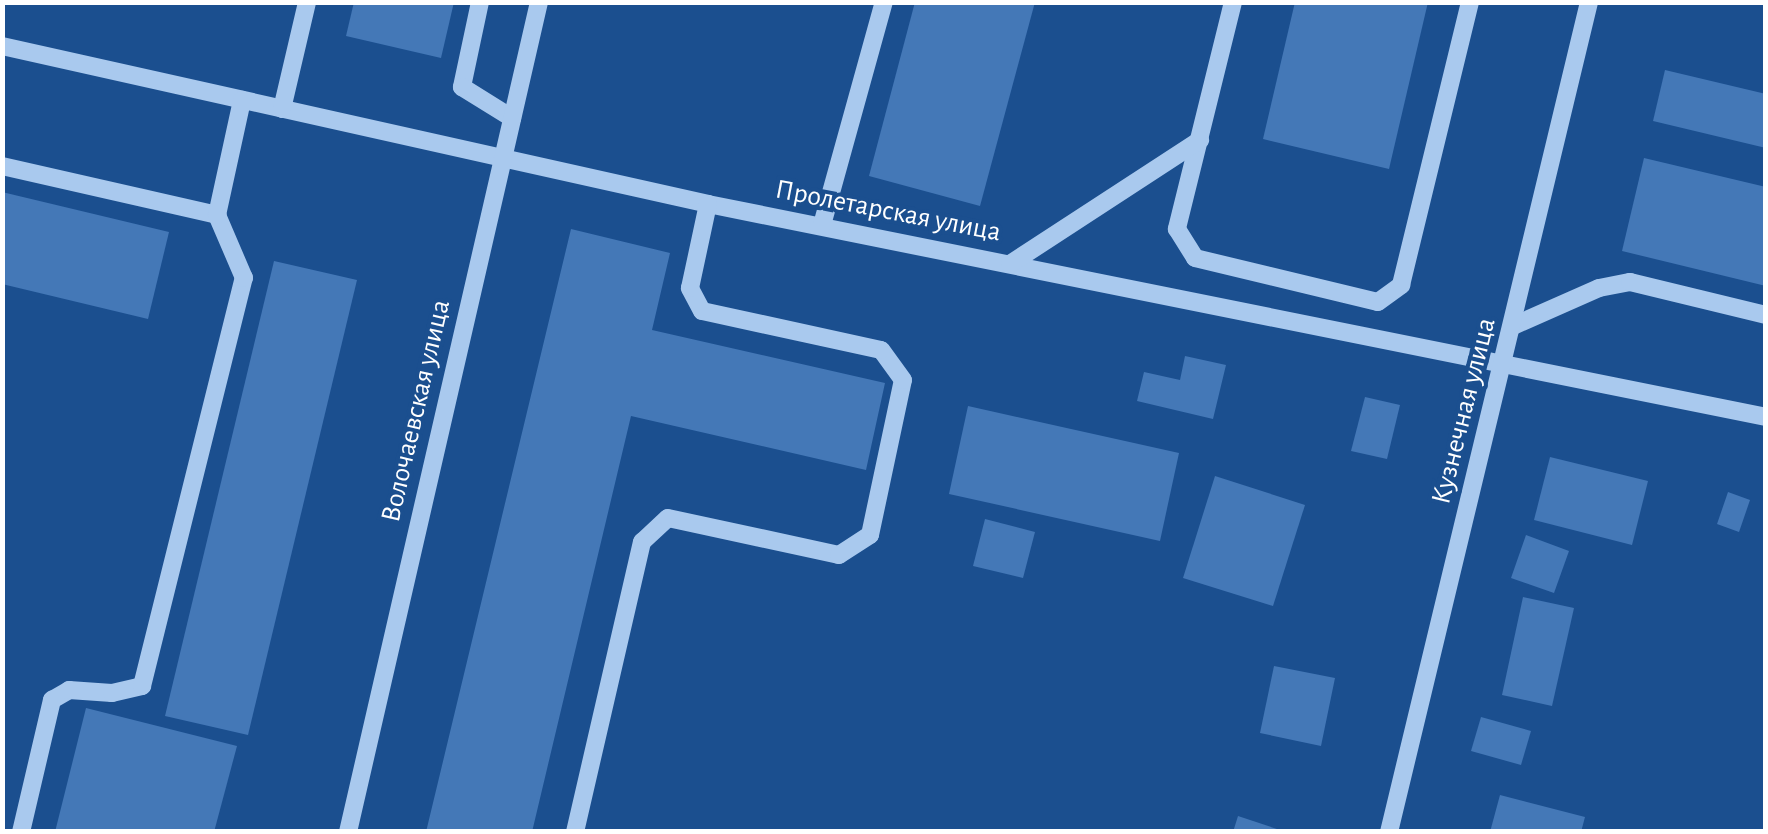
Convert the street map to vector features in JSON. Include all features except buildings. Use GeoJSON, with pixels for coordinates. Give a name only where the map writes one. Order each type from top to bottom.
{"type":"FeatureCollection","features":[{"type":"Feature","properties":{"kind":"street"},"geometry":{"type":"LineString","coordinates":[[282,109],[307,2]]}},
{"type":"Feature","properties":{"kind":"street"},"geometry":{"type":"LineString","coordinates":[[480,2],[462,87],[512,118]]}},
{"type":"Feature","properties":{"kind":"street","name":"Волочаевская улица"},"geometry":{"type":"LineString","coordinates":[[348,832],[539,2]]}},
{"type":"Feature","properties":{"kind":"street"},"geometry":{"type":"LineString","coordinates":[[822,225],[884,2]]}},
{"type":"Feature","properties":{"kind":"street"},"geometry":{"type":"LineString","coordinates":[[1233,2],[1177,229],[1195,258],[1378,302],[1400,286],[1470,2]]}},
{"type":"Feature","properties":{"kind":"street","name":"Кузнечная улица"},"geometry":{"type":"LineString","coordinates":[[1390,832],[1588,2]]}},
{"type":"Feature","properties":{"kind":"street","name":"Пролетарская улица"},"geometry":{"type":"LineString","coordinates":[[2,46],[708,204],[1766,416]]}},
{"type":"Feature","properties":{"kind":"street"},"geometry":{"type":"LineString","coordinates":[[21,832],[52,700],[69,690],[112,693],[142,686],[244,278],[217,216],[242,100]]}},
{"type":"Feature","properties":{"kind":"street"},"geometry":{"type":"LineString","coordinates":[[1010,264],[1200,140]]}},
{"type":"Feature","properties":{"kind":"street"},"geometry":{"type":"LineString","coordinates":[[2,166],[217,216]]}},
{"type":"Feature","properties":{"kind":"street"},"geometry":{"type":"LineString","coordinates":[[575,832],[642,542],[668,518],[839,555],[870,535],[903,380],[880,350],[702,311],[690,288],[708,204]]}},
{"type":"Feature","properties":{"kind":"street"},"geometry":{"type":"LineString","coordinates":[[1513,326],[1599,288],[1630,282],[1766,314]]}}]}
